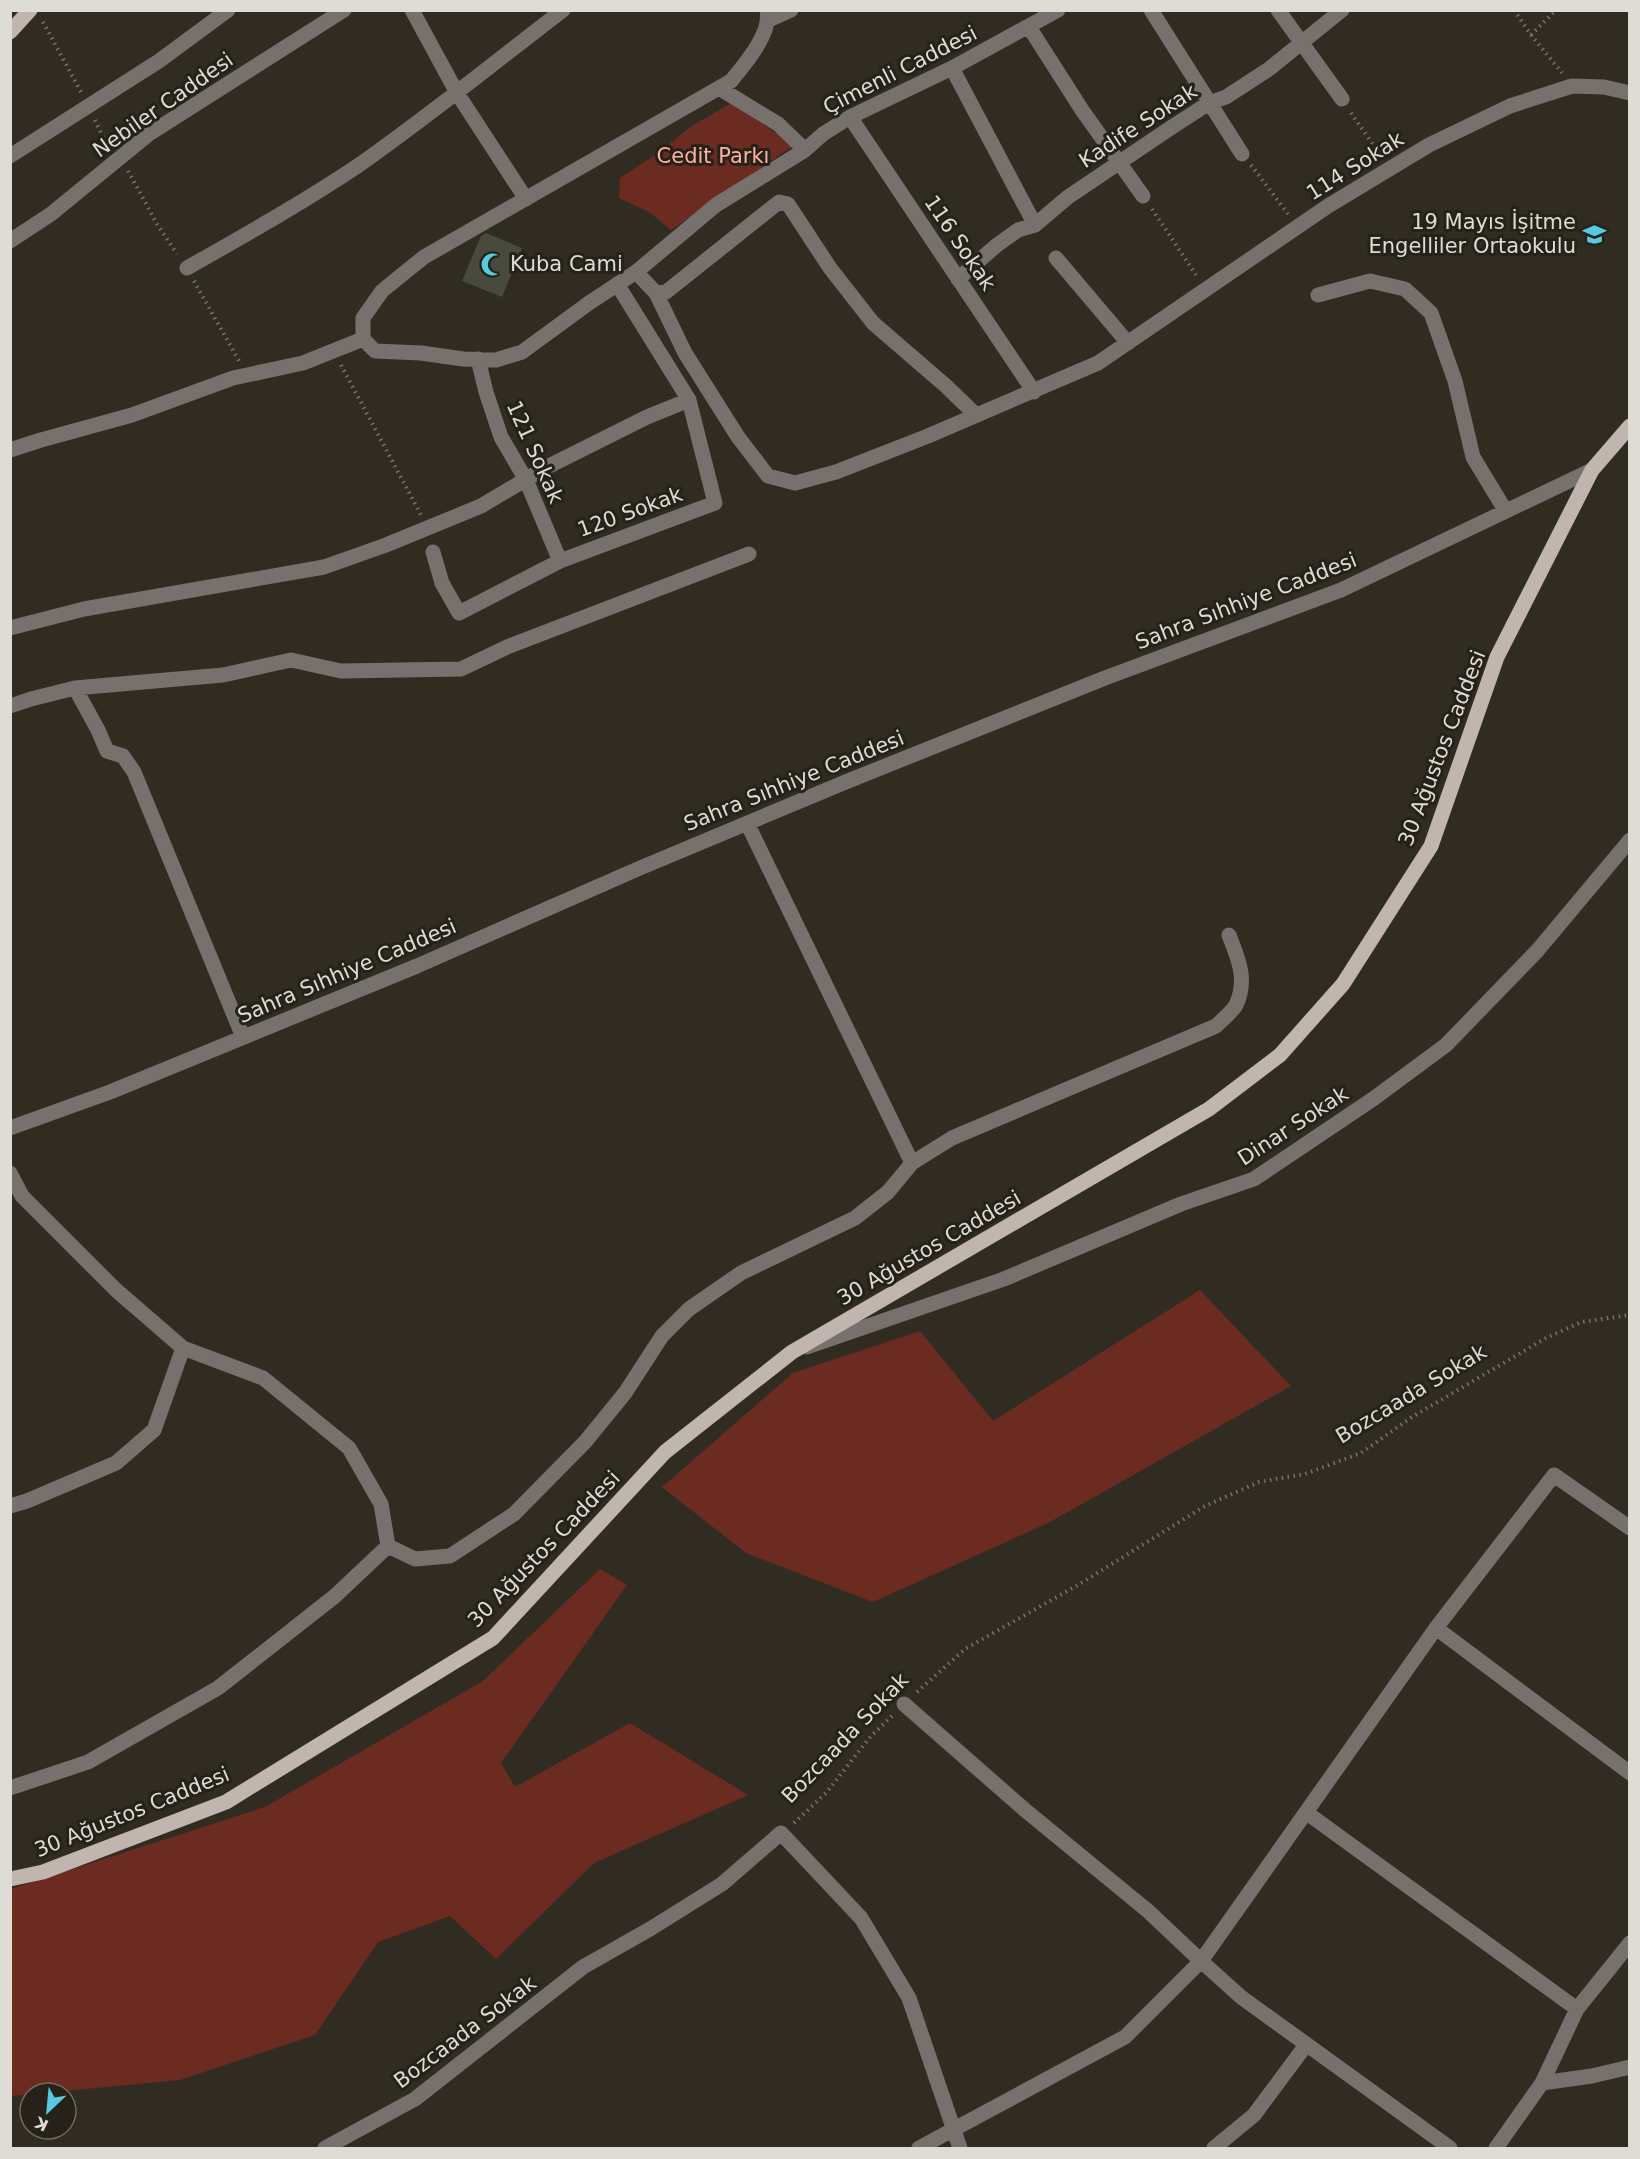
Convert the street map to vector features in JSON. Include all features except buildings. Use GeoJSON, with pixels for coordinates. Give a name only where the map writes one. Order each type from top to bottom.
{"type":"FeatureCollection","features":[{"type":"Feature","properties":{"kind":"main road"},"geometry":{"type":"LineString","coordinates":[[10,32],[37,15]]}},
{"type":"Feature","properties":{"kind":"main road","name":"30 Ağustos Caddesi"},"geometry":{"type":"LineString","coordinates":[[10,1879],[43,1872],[226,1802],[493,1638],[665,1452],[792,1352],[1209,1109],[1280,1054],[1343,984],[1431,846],[1497,657],[1592,470],[1629,426]]}},
{"type":"Feature","properties":{"kind":"street"},"geometry":{"type":"LineString","coordinates":[[10,156],[159,61],[228,10]]}},
{"type":"Feature","properties":{"kind":"street","name":"Nebiler Caddesi"},"geometry":{"type":"LineString","coordinates":[[10,241],[51,214],[149,134],[273,54],[327,23],[344,10]]}},
{"type":"Feature","properties":{"kind":"street"},"geometry":{"type":"LineString","coordinates":[[412,10],[457,93],[526,199]]}},
{"type":"Feature","properties":{"kind":"street"},"geometry":{"type":"LineString","coordinates":[[187,268],[260,227],[358,165],[457,93],[563,10]]}},
{"type":"Feature","properties":{"kind":"street"},"geometry":{"type":"LineString","coordinates":[[10,450],[132,415],[212,384],[303,363],[363,339],[363,318],[382,291],[424,257],[731,81],[752,56],[768,15],[791,10]]}},
{"type":"Feature","properties":{"kind":"street","name":"Çimenli Caddesi"},"geometry":{"type":"LineString","coordinates":[[363,339],[375,351],[496,360],[522,352],[636,272],[716,205],[805,150],[823,134],[850,117],[952,68],[1058,10]]}},
{"type":"Feature","properties":{"kind":"street"},"geometry":{"type":"LineString","coordinates":[[1151,10],[1242,154]]}},
{"type":"Feature","properties":{"kind":"street"},"geometry":{"type":"LineString","coordinates":[[1278,10],[1342,99]]}},
{"type":"Feature","properties":{"kind":"street","name":"Kadife Sokak"},"geometry":{"type":"LineString","coordinates":[[958,279],[1018,230],[1035,225],[1068,197],[1209,103],[1235,91],[1269,69],[1342,10]]}},
{"type":"Feature","properties":{"kind":"street"},"geometry":{"type":"LineString","coordinates":[[1029,27],[1143,196]]}},
{"type":"Feature","properties":{"kind":"street"},"geometry":{"type":"LineString","coordinates":[[952,68],[1035,225]]}},
{"type":"Feature","properties":{"kind":"street","name":"114 Sokak"},"geometry":{"type":"LineString","coordinates":[[636,272],[656,293],[685,353],[738,437],[768,476],[795,483],[836,472],[928,436],[1098,363],[1298,227],[1390,169],[1429,145],[1510,106],[1572,86],[1604,87],[1629,93]]}},
{"type":"Feature","properties":{"kind":"street"},"geometry":{"type":"LineString","coordinates":[[719,88],[778,124],[805,150]]}},
{"type":"Feature","properties":{"kind":"street","name":"116 Sokak"},"geometry":{"type":"LineString","coordinates":[[850,117],[1034,392]]}},
{"type":"Feature","properties":{"kind":"street"},"geometry":{"type":"LineString","coordinates":[[656,293],[666,292],[779,202],[788,204],[830,268],[873,322],[976,415]]}},
{"type":"Feature","properties":{"kind":"street"},"geometry":{"type":"LineString","coordinates":[[1056,258],[1128,343]]}},
{"type":"Feature","properties":{"kind":"street"},"geometry":{"type":"LineString","coordinates":[[1318,295],[1370,281],[1406,289],[1431,313],[1455,381],[1473,457],[1505,510]]}},
{"type":"Feature","properties":{"kind":"street"},"geometry":{"type":"LineString","coordinates":[[10,628],[84,609],[324,567],[386,545],[481,506],[647,417],[689,400],[617,284]]}},
{"type":"Feature","properties":{"kind":"street","name":"121 Sokak"},"geometry":{"type":"LineString","coordinates":[[478,359],[501,437],[526,480],[560,561]]}},
{"type":"Feature","properties":{"kind":"street","name":"120 Sokak"},"geometry":{"type":"LineString","coordinates":[[433,552],[442,583],[459,613],[560,561],[716,503],[689,400]]}},
{"type":"Feature","properties":{"kind":"street","name":"Sahra Sıhhiye Caddesi"},"geometry":{"type":"LineString","coordinates":[[10,1128],[110,1092],[243,1038],[417,966],[747,823],[1105,678],[1341,590],[1592,470]]}},
{"type":"Feature","properties":{"kind":"street"},"geometry":{"type":"LineString","coordinates":[[10,706],[75,688],[223,675],[291,660],[341,671],[460,669],[507,647],[749,554]]}},
{"type":"Feature","properties":{"kind":"street"},"geometry":{"type":"LineString","coordinates":[[75,688],[107,752],[123,756],[134,772],[243,1038]]}},
{"type":"Feature","properties":{"kind":"street"},"geometry":{"type":"LineString","coordinates":[[747,823],[912,1163]]}},
{"type":"Feature","properties":{"kind":"street","name":"Dinar Sokak"},"geometry":{"type":"LineString","coordinates":[[792,1352],[1004,1279],[1181,1204],[1254,1179],[1373,1099],[1446,1045],[1537,951],[1629,840]]}},
{"type":"Feature","properties":{"kind":"street"},"geometry":{"type":"LineString","coordinates":[[388,1546],[415,1558],[450,1556],[514,1514],[585,1442],[626,1393],[662,1336],[689,1309],[741,1273],[855,1218],[888,1192],[912,1163],[952,1138],[1216,1026],[1235,1006],[1242,981],[1241,965],[1229,935]]}},
{"type":"Feature","properties":{"kind":"street"},"geometry":{"type":"LineString","coordinates":[[10,1173],[22,1196],[116,1290],[183,1348],[263,1378],[349,1448],[381,1504],[388,1546]]}},
{"type":"Feature","properties":{"kind":"street"},"geometry":{"type":"LineString","coordinates":[[10,1506],[116,1463],[154,1430],[183,1348]]}},
{"type":"Feature","properties":{"kind":"street"},"geometry":{"type":"LineString","coordinates":[[920,2148],[1125,2037],[1201,1961],[1436,1628],[1554,1475],[1629,1528]]}},
{"type":"Feature","properties":{"kind":"street"},"geometry":{"type":"LineString","coordinates":[[10,1788],[88,1762],[218,1688],[335,1596],[388,1546]]}},
{"type":"Feature","properties":{"kind":"street"},"geometry":{"type":"LineString","coordinates":[[1436,1628],[1629,1773]]}},
{"type":"Feature","properties":{"kind":"street"},"geometry":{"type":"LineString","coordinates":[[904,1704],[1025,1810],[1148,1911],[1241,1997],[1450,2148]]}},
{"type":"Feature","properties":{"kind":"street"},"geometry":{"type":"LineString","coordinates":[[1306,1813],[1577,2009]]}},
{"type":"Feature","properties":{"kind":"street"},"geometry":{"type":"LineString","coordinates":[[781,1833],[861,1918],[909,1998],[960,2148]]}},
{"type":"Feature","properties":{"kind":"street","name":"Bozcaada Sokak"},"geometry":{"type":"LineString","coordinates":[[325,2148],[415,2099],[583,1966],[650,1929],[722,1884],[781,1833]]}},
{"type":"Feature","properties":{"kind":"street"},"geometry":{"type":"LineString","coordinates":[[1496,2148],[1542,2083],[1577,2009],[1629,1943]]}},
{"type":"Feature","properties":{"kind":"street"},"geometry":{"type":"LineString","coordinates":[[1214,2148],[1254,2115],[1306,2045]]}},
{"type":"Feature","properties":{"kind":"street"},"geometry":{"type":"LineString","coordinates":[[1542,2083],[1592,2076],[1629,2067]]}},
{"type":"Feature","properties":{"kind":"path"},"geometry":{"type":"LineString","coordinates":[[1514,10],[1572,86]]}},
{"type":"Feature","properties":{"kind":"path"},"geometry":{"type":"LineString","coordinates":[[1531,35],[1556,10]]}},
{"type":"Feature","properties":{"kind":"path"},"geometry":{"type":"LineString","coordinates":[[37,15],[89,107],[114,162]]}},
{"type":"Feature","properties":{"kind":"path"},"geometry":{"type":"LineString","coordinates":[[1342,99],[1390,169]]}},
{"type":"Feature","properties":{"kind":"path"},"geometry":{"type":"LineString","coordinates":[[1242,154],[1298,227]]}},
{"type":"Feature","properties":{"kind":"path"},"geometry":{"type":"LineString","coordinates":[[129,174],[157,224],[187,268],[247,376]]}},
{"type":"Feature","properties":{"kind":"path"},"geometry":{"type":"LineString","coordinates":[[1143,196],[1207,290]]}},
{"type":"Feature","properties":{"kind":"path"},"geometry":{"type":"LineString","coordinates":[[333,351],[413,501]]}},
{"type":"Feature","properties":{"kind":"path","name":"Bozcaada Sokak"},"geometry":{"type":"LineString","coordinates":[[781,1833],[826,1793],[871,1736],[965,1649],[1078,1585],[1205,1506],[1259,1482],[1305,1474],[1361,1453],[1412,1417],[1546,1338],[1581,1322],[1629,1315]]}},
{"type":"Feature","properties":{"kind":"green space","name":"Cedit Parkı"},"geometry":{"type":"Polygon","coordinates":[[[733,102],[793,146],[671,230],[649,212],[619,198],[620,178],[660,152],[690,127],[733,102]]]}},
{"type":"Feature","properties":{"kind":"green space"},"geometry":{"type":"Polygon","coordinates":[[[1200,1290],[1291,1386],[1050,1522],[873,1602],[746,1553],[662,1487],[793,1373],[920,1331],[993,1421],[1200,1290]]]}},
{"type":"Feature","properties":{"kind":"green space"},"geometry":{"type":"Polygon","coordinates":[[[600,1569],[627,1585],[501,1763],[515,1787],[630,1723],[748,1795],[594,1863],[496,1959],[450,1916],[378,1942],[315,2035],[180,2080],[78,2090],[78,2081],[18,2081],[18,2095],[11,2096],[11,1889],[265,1807],[483,1681],[600,1569]]]}},
{"type":"Feature","properties":{"kind":"place","name":"19 Mayıs İşitme Engelliler Ortaokulu"},"geometry":{"type":"Point","coordinates":[1594,234]}},
{"type":"Feature","properties":{"kind":"place","name":"Kuba Cami"},"geometry":{"type":"Point","coordinates":[492,264]}}]}
